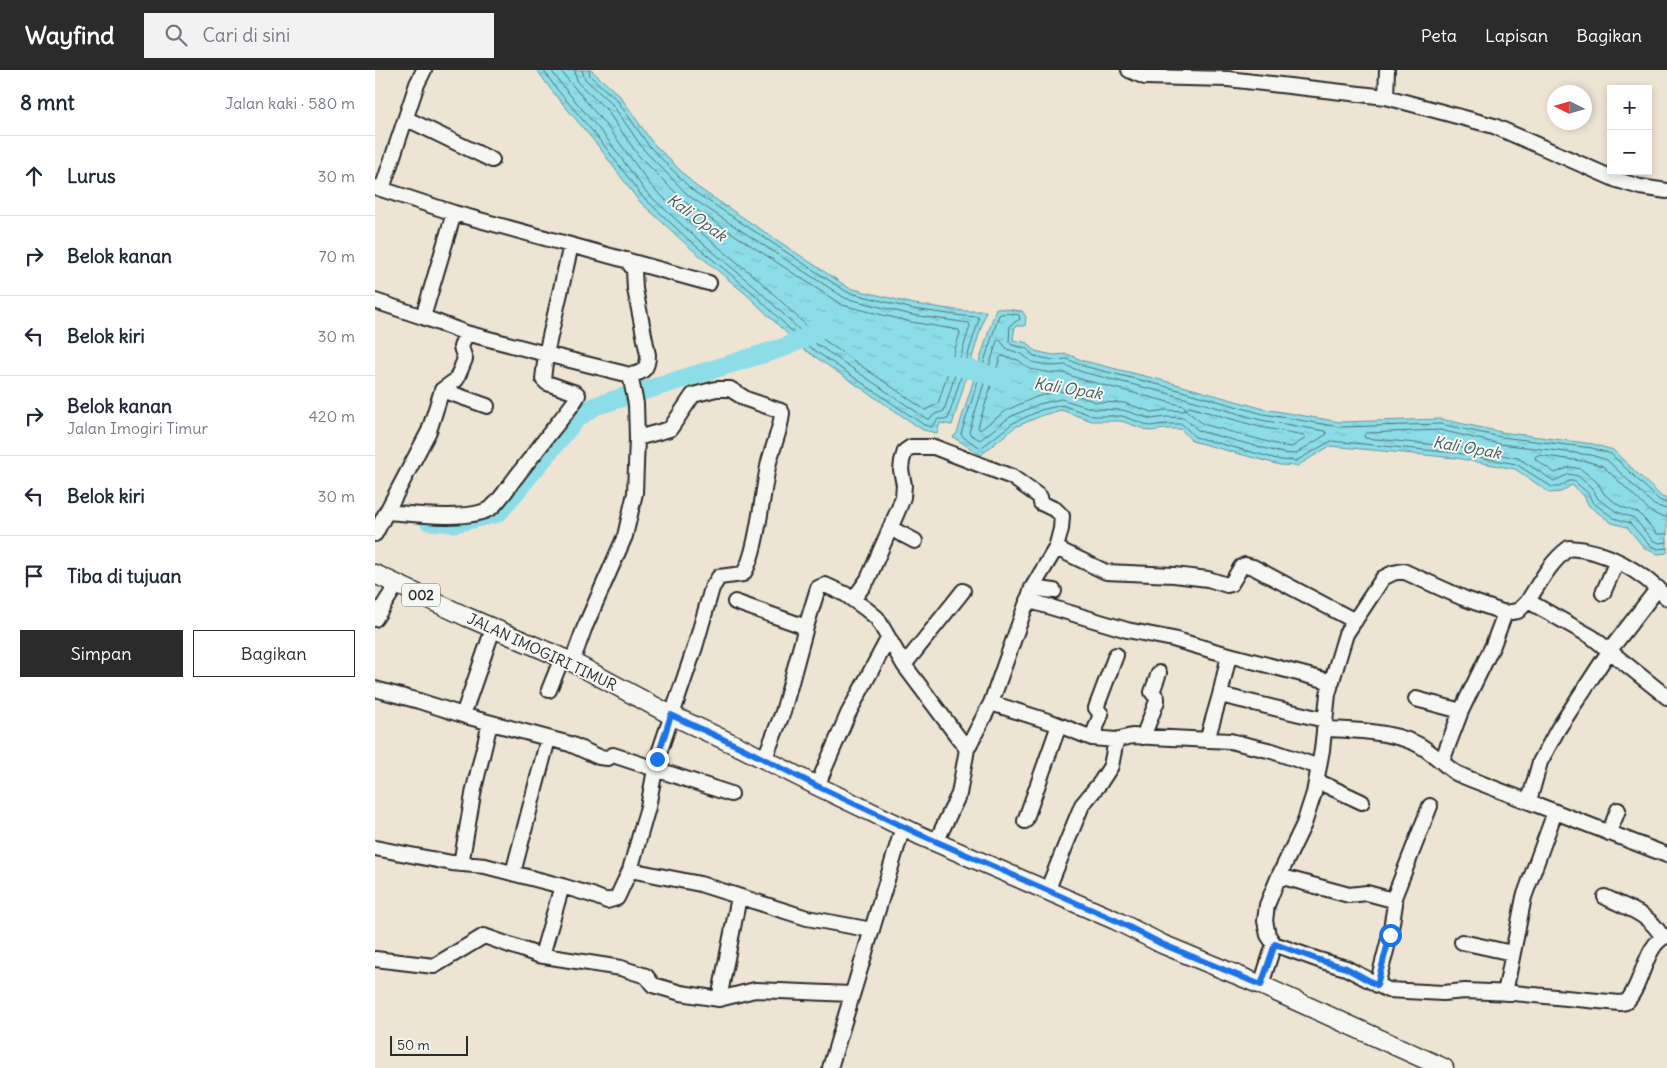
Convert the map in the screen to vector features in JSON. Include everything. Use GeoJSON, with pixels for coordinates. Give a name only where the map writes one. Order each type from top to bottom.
{"type":"FeatureCollection","features":[{"type":"Feature","properties":{"kind":"main road","name":"JALAN IMOGIRI TIMUR"},"geometry":{"type":"LineString","coordinates":[[375,574],[493,629],[567,660],[671,715],[903,827],[1444,1068]]}},
{"type":"Feature","properties":{"kind":"street"},"geometry":{"type":"LineString","coordinates":[[424,70],[417,84],[407,119],[379,188],[454,213],[709,283]]}},
{"type":"Feature","properties":{"kind":"street"},"geometry":{"type":"LineString","coordinates":[[1129,70],[1145,76],[1229,78],[1385,97],[1494,126],[1617,180],[1639,187],[1667,191]]}},
{"type":"Feature","properties":{"kind":"street"},"geometry":{"type":"LineString","coordinates":[[1385,97],[1387,70]]}},
{"type":"Feature","properties":{"kind":"street"},"geometry":{"type":"LineString","coordinates":[[407,119],[492,160]]}},
{"type":"Feature","properties":{"kind":"street"},"geometry":{"type":"LineString","coordinates":[[423,316],[454,213]]}},
{"type":"Feature","properties":{"kind":"street"},"geometry":{"type":"LineString","coordinates":[[385,515],[455,515],[478,513],[491,508],[503,496],[577,399],[578,395],[576,393],[547,383],[543,379],[546,354],[571,245]]}},
{"type":"Feature","properties":{"kind":"street"},"geometry":{"type":"LineString","coordinates":[[627,260],[634,270],[635,289],[648,355],[646,369],[631,379]]}},
{"type":"Feature","properties":{"kind":"street"},"geometry":{"type":"LineString","coordinates":[[375,301],[423,316],[466,333],[631,379]]}},
{"type":"Feature","properties":{"kind":"street"},"geometry":{"type":"LineString","coordinates":[[375,534],[429,431],[442,390],[456,380],[461,371],[465,359],[461,347],[466,333]]}},
{"type":"Feature","properties":{"kind":"street"},"geometry":{"type":"LineString","coordinates":[[549,690],[584,630],[625,536],[635,493],[636,404],[631,379]]}},
{"type":"Feature","properties":{"kind":"street"},"geometry":{"type":"LineString","coordinates":[[375,848],[461,864],[485,866],[562,886],[607,901],[617,898],[630,870],[671,715],[715,582],[719,576],[743,574],[746,568],[755,541],[767,469],[782,413],[730,389],[716,389],[693,395],[670,429],[637,438]]}},
{"type":"Feature","properties":{"kind":"street"},"geometry":{"type":"LineString","coordinates":[[442,390],[487,406]]}},
{"type":"Feature","properties":{"kind":"street"},"geometry":{"type":"LineString","coordinates":[[853,600],[868,579],[903,498],[901,470],[905,451],[911,447],[934,448],[1012,477],[1040,497],[1041,503],[1062,516],[1063,520],[1056,548],[1029,594],[991,703],[967,749],[959,794],[936,842]]}},
{"type":"Feature","properties":{"kind":"street"},"geometry":{"type":"LineString","coordinates":[[890,528],[915,541]]}},
{"type":"Feature","properties":{"kind":"street"},"geometry":{"type":"LineString","coordinates":[[1056,548],[1106,572],[1174,575],[1208,579],[1227,585],[1233,583],[1241,567],[1248,566],[1355,621]]}},
{"type":"Feature","properties":{"kind":"street"},"geometry":{"type":"LineString","coordinates":[[1529,801],[1539,762],[1575,703],[1610,650],[1662,593],[1637,573],[1617,561],[1594,551],[1569,548],[1558,556],[1542,577],[1528,601],[1518,611],[1505,613],[1463,598],[1403,572],[1393,573],[1383,578],[1346,634],[1328,694],[1317,781],[1304,824],[1267,906],[1265,921],[1267,935],[1275,944],[1346,968],[1388,990],[1443,993],[1465,991],[1505,993],[1626,1002],[1632,996],[1649,954],[1665,937],[1648,918],[1605,897]]}},
{"type":"Feature","properties":{"kind":"street"},"geometry":{"type":"LineString","coordinates":[[1603,593],[1617,561]]}},
{"type":"Feature","properties":{"kind":"street"},"geometry":{"type":"LineString","coordinates":[[375,619],[397,584]]}},
{"type":"Feature","properties":{"kind":"street"},"geometry":{"type":"LineString","coordinates":[[764,760],[783,712],[818,588],[825,585],[845,594],[877,618],[904,665],[967,749]]}},
{"type":"Feature","properties":{"kind":"street"},"geometry":{"type":"LineString","coordinates":[[904,665],[963,591]]}},
{"type":"Feature","properties":{"kind":"street"},"geometry":{"type":"LineString","coordinates":[[1029,594],[1054,591]]}},
{"type":"Feature","properties":{"kind":"street"},"geometry":{"type":"LineString","coordinates":[[1029,594],[1127,630],[1173,639],[1332,682]]}},
{"type":"Feature","properties":{"kind":"street"},"geometry":{"type":"LineString","coordinates":[[1528,601],[1570,623],[1610,650],[1667,697]]}},
{"type":"Feature","properties":{"kind":"street"},"geometry":{"type":"LineString","coordinates":[[735,602],[806,627]]}},
{"type":"Feature","properties":{"kind":"street"},"geometry":{"type":"LineString","coordinates":[[1442,761],[1461,711],[1490,651],[1505,613]]}},
{"type":"Feature","properties":{"kind":"street"},"geometry":{"type":"LineString","coordinates":[[463,715],[493,629]]}},
{"type":"Feature","properties":{"kind":"street"},"geometry":{"type":"LineString","coordinates":[[817,786],[848,714],[888,639]]}},
{"type":"Feature","properties":{"kind":"street"},"geometry":{"type":"LineString","coordinates":[[1092,738],[1101,717],[1096,708],[1116,655]]}},
{"type":"Feature","properties":{"kind":"street"},"geometry":{"type":"LineString","coordinates":[[1207,740],[1229,655]]}},
{"type":"Feature","properties":{"kind":"street"},"geometry":{"type":"LineString","coordinates":[[1143,737],[1157,701],[1152,688],[1159,673]]}},
{"type":"Feature","properties":{"kind":"street"},"geometry":{"type":"LineString","coordinates":[[375,689],[570,744],[599,757],[608,758],[613,755],[731,794]]}},
{"type":"Feature","properties":{"kind":"street"},"geometry":{"type":"LineString","coordinates":[[1220,695],[1325,725],[1395,737],[1416,743],[1455,772],[1470,779],[1667,855]]}},
{"type":"Feature","properties":{"kind":"street"},"geometry":{"type":"LineString","coordinates":[[1416,699],[1461,711]]}},
{"type":"Feature","properties":{"kind":"street"},"geometry":{"type":"LineString","coordinates":[[991,703],[1092,738],[1115,740],[1132,736],[1230,742],[1251,746],[1319,767]]}},
{"type":"Feature","properties":{"kind":"street"},"geometry":{"type":"LineString","coordinates":[[461,864],[474,790],[491,723]]}},
{"type":"Feature","properties":{"kind":"street"},"geometry":{"type":"LineString","coordinates":[[1025,821],[1059,725]]}},
{"type":"Feature","properties":{"kind":"street"},"geometry":{"type":"LineString","coordinates":[[513,873],[548,739]]}},
{"type":"Feature","properties":{"kind":"street"},"geometry":{"type":"LineString","coordinates":[[1047,891],[1082,805],[1111,766],[1115,740]]}},
{"type":"Feature","properties":{"kind":"street"},"geometry":{"type":"LineString","coordinates":[[1317,781],[1362,802]]}},
{"type":"Feature","properties":{"kind":"street"},"geometry":{"type":"LineString","coordinates":[[1377,985],[1390,935],[1395,904],[1393,900],[1430,806]]}},
{"type":"Feature","properties":{"kind":"street"},"geometry":{"type":"LineString","coordinates":[[1609,833],[1618,810]]}},
{"type":"Feature","properties":{"kind":"street"},"geometry":{"type":"LineString","coordinates":[[1505,993],[1524,897],[1555,812]]}},
{"type":"Feature","properties":{"kind":"street"},"geometry":{"type":"LineString","coordinates":[[830,1068],[903,827]]}},
{"type":"Feature","properties":{"kind":"street"},"geometry":{"type":"LineString","coordinates":[[630,870],[700,884],[807,918],[871,930]]}},
{"type":"Feature","properties":{"kind":"street"},"geometry":{"type":"LineString","coordinates":[[1279,876],[1349,895],[1367,893],[1393,900]]}},
{"type":"Feature","properties":{"kind":"street"},"geometry":{"type":"LineString","coordinates":[[542,956],[562,886]]}},
{"type":"Feature","properties":{"kind":"street"},"geometry":{"type":"LineString","coordinates":[[719,999],[739,897]]}},
{"type":"Feature","properties":{"kind":"street"},"geometry":{"type":"LineString","coordinates":[[375,959],[434,966],[484,936],[542,956],[621,968],[646,976],[653,985],[681,993],[719,999],[755,990],[851,994]]}},
{"type":"Feature","properties":{"kind":"street"},"geometry":{"type":"LineString","coordinates":[[1462,942],[1512,953]]}},
{"type":"Feature","properties":{"kind":"street"},"geometry":{"type":"LineString","coordinates":[[1261,985],[1275,944]]}},
{"type":"Feature","properties":{"kind":"water"},"geometry":{"type":"Polygon","coordinates":[[[537,70],[591,70],[620,96],[652,142],[697,187],[849,288],[914,304],[964,311],[986,311],[952,425],[940,423],[937,433],[923,430],[802,348],[747,295],[687,245],[638,200],[599,147],[537,70]]]}},
{"type":"Feature","properties":{"kind":"water"},"geometry":{"type":"Polygon","coordinates":[[[996,308],[1022,311],[1026,317],[1025,326],[1015,326],[1013,340],[1028,343],[1035,351],[1053,355],[1067,354],[1084,361],[1165,381],[1264,409],[1340,422],[1441,419],[1501,432],[1593,444],[1613,450],[1662,497],[1667,499],[1667,553],[1658,554],[1645,549],[1627,527],[1612,523],[1589,506],[1584,496],[1572,485],[1561,492],[1550,493],[1515,469],[1456,458],[1330,446],[1297,466],[1280,465],[1192,441],[1181,429],[1150,431],[1121,421],[1092,421],[1061,410],[1043,415],[1015,427],[981,455],[953,437],[957,433],[996,308]]]}},
{"type":"Feature","properties":{"kind":"waterway"},"geometry":{"type":"LineString","coordinates":[[429,521],[455,523],[498,513],[577,418],[595,406],[785,347],[819,331]]}},
{"type":"Feature","properties":{"kind":"waterway","name":"Kali Opak"},"geometry":{"type":"LineString","coordinates":[[945,364],[1001,379]]}},
{"type":"Feature","properties":{"kind":"route"},"geometry":{"type":"LineString","coordinates":[[657,759],[671,715],[919,834],[1115,920],[1162,944],[1261,985],[1275,944],[1346,968],[1377,985],[1390,935]]}}]}
